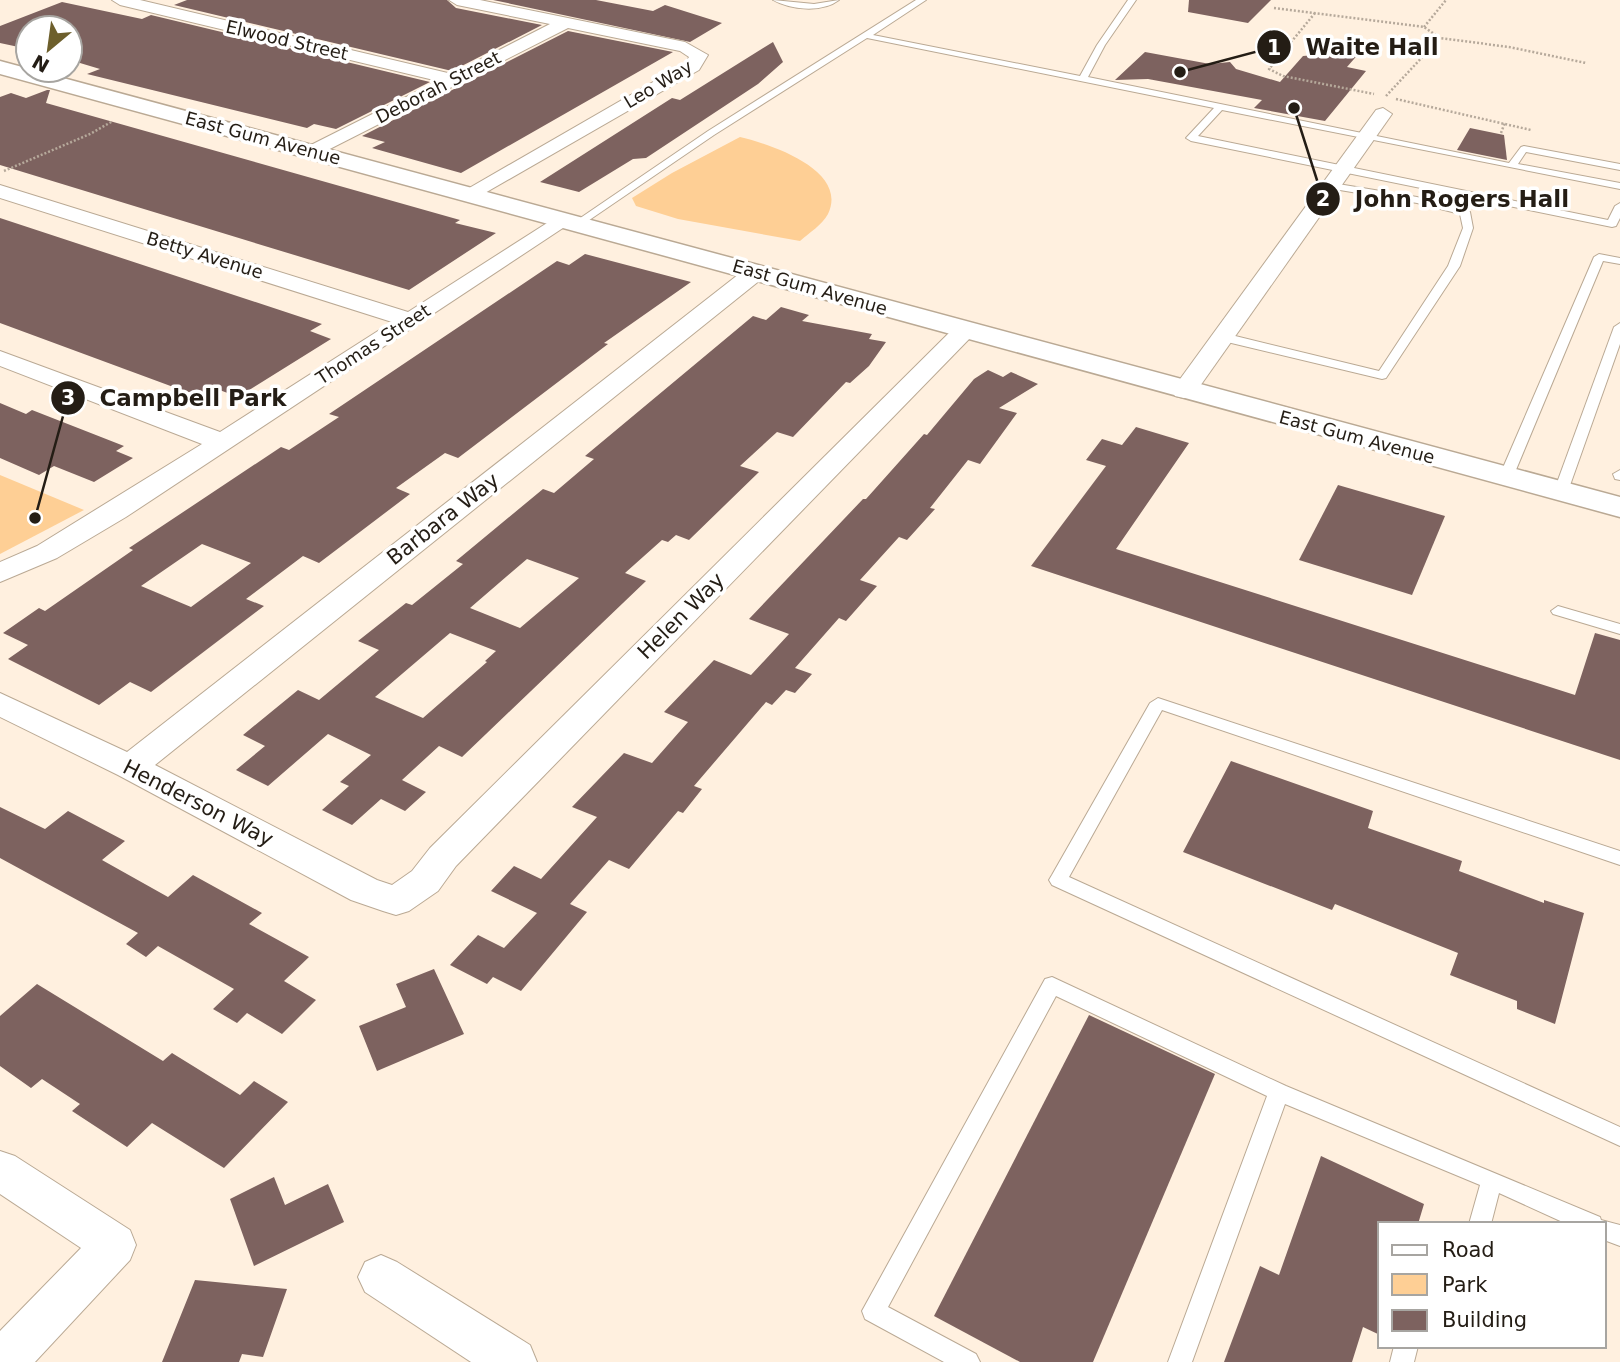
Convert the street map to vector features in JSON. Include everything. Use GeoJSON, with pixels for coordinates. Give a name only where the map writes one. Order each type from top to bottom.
{"type":"FeatureCollection","features":[{"type":"Feature","properties":{"kind":"street","name":"Elwood Street"},"geometry":{"type":"LineString","coordinates":[[120,0],[453,79]]}},
{"type":"Feature","properties":{"kind":"street","name":"Leo Way"},"geometry":{"type":"LineString","coordinates":[[457,0],[685,47],[699,55],[699,60],[471,195]]}},
{"type":"Feature","properties":{"kind":"street","name":"Deborah Street"},"geometry":{"type":"LineString","coordinates":[[312,152],[565,23]]}},
{"type":"Feature","properties":{"kind":"street","name":"East Gum Avenue"},"geometry":{"type":"LineString","coordinates":[[0,67],[572,221],[1184,391],[1620,507]]}},
{"type":"Feature","properties":{"kind":"street"},"geometry":{"type":"LineString","coordinates":[[1184,391],[1367,137],[1383,105]]}},
{"type":"Feature","properties":{"kind":"street","name":"Betty Avenue"},"geometry":{"type":"LineString","coordinates":[[0,191],[410,320]]}},
{"type":"Feature","properties":{"kind":"street","name":"Thomas Street"},"geometry":{"type":"LineString","coordinates":[[0,573],[68,540],[410,320],[572,221]]}},
{"type":"Feature","properties":{"kind":"street","name":"Barbara Way"},"geometry":{"type":"LineString","coordinates":[[130,767],[756,272]]}},
{"type":"Feature","properties":{"kind":"street","name":"Helen Way"},"geometry":{"type":"LineString","coordinates":[[396,901],[425,881],[443,857],[965,330]]}},
{"type":"Feature","properties":{"kind":"street"},"geometry":{"type":"LineString","coordinates":[[0,358],[222,442]]}},
{"type":"Feature","properties":{"kind":"street"},"geometry":{"type":"LineString","coordinates":[[0,594],[68,540]]}},
{"type":"Feature","properties":{"kind":"street","name":"Henderson Way"},"geometry":{"type":"LineString","coordinates":[[0,704],[130,767],[364,890],[396,901]]}},
{"type":"Feature","properties":{"kind":"street"},"geometry":{"type":"LineString","coordinates":[[0,1170],[114,1245],[3,1362]]}},
{"type":"Feature","properties":{"kind":"street"},"geometry":{"type":"LineString","coordinates":[[381,1277],[491,1356]]}},
{"type":"Feature","properties":{"kind":"lane"},"geometry":{"type":"LineString","coordinates":[[777,0],[817,6],[835,0]]}},
{"type":"Feature","properties":{"kind":"lane"},"geometry":{"type":"LineString","coordinates":[[572,221],[922,0]]}},
{"type":"Feature","properties":{"kind":"lane"},"geometry":{"type":"LineString","coordinates":[[1083,79],[1101,45],[1132,0]]}},
{"type":"Feature","properties":{"kind":"lane"},"geometry":{"type":"LineString","coordinates":[[867,36],[1620,186]]}},
{"type":"Feature","properties":{"kind":"lane"},"geometry":{"type":"LineString","coordinates":[[1220,107],[1191,138],[1465,212],[1468,228],[1454,266],[1382,375],[1223,337]]}},
{"type":"Feature","properties":{"kind":"lane"},"geometry":{"type":"LineString","coordinates":[[1512,166],[1524,149],[1620,167]]}},
{"type":"Feature","properties":{"kind":"lane"},"geometry":{"type":"LineString","coordinates":[[1338,178],[1612,224],[1620,206]]}},
{"type":"Feature","properties":{"kind":"lane"},"geometry":{"type":"LineString","coordinates":[[1506,477],[1599,257],[1620,261]]}},
{"type":"Feature","properties":{"kind":"lane"},"geometry":{"type":"LineString","coordinates":[[1561,491],[1620,327]]}},
{"type":"Feature","properties":{"kind":"lane"},"geometry":{"type":"LineString","coordinates":[[1558,611],[1620,629]]}},
{"type":"Feature","properties":{"kind":"lane"},"geometry":{"type":"LineString","coordinates":[[1620,858],[1158,703],[1058,880],[1620,1137]]}},
{"type":"Feature","properties":{"kind":"lane"},"geometry":{"type":"LineString","coordinates":[[968,1362],[873,1311],[1052,985],[1279,1092],[1587,1222]]}},
{"type":"Feature","properties":{"kind":"lane"},"geometry":{"type":"LineString","coordinates":[[1180,1362],[1279,1092]]}},
{"type":"Feature","properties":{"kind":"lane"},"geometry":{"type":"LineString","coordinates":[[1481,1222],[1492,1180]]}},
{"type":"Feature","properties":{"kind":"path"},"geometry":{"type":"LineString","coordinates":[[1424,27],[1446,0]]}},
{"type":"Feature","properties":{"kind":"path"},"geometry":{"type":"LineString","coordinates":[[1275,8],[1424,27],[1440,37],[1509,47],[1586,63]]}},
{"type":"Feature","properties":{"kind":"path"},"geometry":{"type":"LineString","coordinates":[[1315,13],[1269,69],[1293,79],[1383,105],[1505,122],[1535,132]]}},
{"type":"Feature","properties":{"kind":"path"},"geometry":{"type":"LineString","coordinates":[[1383,105],[1440,37]]}},
{"type":"Feature","properties":{"kind":"path"},"geometry":{"type":"LineString","coordinates":[[0,173],[103,128],[122,115]]}},
{"type":"Feature","properties":{"kind":"path"},"geometry":{"type":"LineString","coordinates":[[1502,133],[1505,122]]}},
{"type":"Feature","properties":{"kind":"green space"},"geometry":{"type":"Polygon","coordinates":[[[740,137],[787,153],[817,172],[827,184],[831,198],[828,214],[800,241],[678,219],[636,206],[632,198],[740,137]]]}},
{"type":"Feature","properties":{"kind":"green space"},"geometry":{"type":"Polygon","coordinates":[[[0,475],[84,510],[0,554],[0,475]]]}},
{"type":"Feature","properties":{"kind":"building"},"geometry":{"type":"Polygon","coordinates":[[[187,0],[447,0],[456,8],[542,25],[452,71],[174,5],[187,0]]]}},
{"type":"Feature","properties":{"kind":"building"},"geometry":{"type":"Polygon","coordinates":[[[493,0],[596,0],[653,11],[665,5],[722,23],[690,42],[493,0]]]}},
{"type":"Feature","properties":{"kind":"building"},"geometry":{"type":"Polygon","coordinates":[[[1189,0],[1271,0],[1248,23],[1188,12],[1189,0]]]}},
{"type":"Feature","properties":{"kind":"building"},"geometry":{"type":"Polygon","coordinates":[[[62,2],[142,19],[151,15],[430,82],[336,129],[314,124],[307,128],[87,74],[100,69],[84,64],[84,14],[31,14],[62,2]]]}},
{"type":"Feature","properties":{"kind":"building"},"geometry":{"type":"Polygon","coordinates":[[[14,21],[14,46],[0,43],[0,26],[14,21]]]}},
{"type":"Feature","properties":{"kind":"building"},"geometry":{"type":"Polygon","coordinates":[[[568,31],[673,52],[461,173],[372,148],[385,142],[362,136],[568,31]]]}},
{"type":"Feature","properties":{"kind":"building"},"geometry":{"type":"Polygon","coordinates":[[[773,42],[783,62],[758,84],[646,158],[633,159],[579,192],[540,182],[672,98],[680,100],[773,42]]]}},
{"type":"Feature","properties":{"kind":"building"},"geometry":{"type":"Polygon","coordinates":[[[1361,51],[1347,67],[1366,71],[1325,121],[1254,108],[1262,100],[1148,79],[1115,80],[1145,52],[1210,64],[1230,62],[1236,69],[1280,82],[1303,56],[1361,51]]]}},
{"type":"Feature","properties":{"kind":"building"},"geometry":{"type":"Polygon","coordinates":[[[50,90],[46,103],[460,220],[455,223],[496,233],[409,290],[0,165],[0,97],[11,93],[26,98],[50,90]]]}},
{"type":"Feature","properties":{"kind":"building"},"geometry":{"type":"Polygon","coordinates":[[[1470,128],[1504,135],[1507,160],[1457,150],[1470,128]]]}},
{"type":"Feature","properties":{"kind":"building"},"geometry":{"type":"Polygon","coordinates":[[[0,218],[322,324],[310,331],[331,339],[238,397],[217,389],[203,397],[176,388],[0,323],[0,218]]]}},
{"type":"Feature","properties":{"kind":"building"},"geometry":{"type":"Polygon","coordinates":[[[585,254],[691,282],[604,343],[608,344],[458,458],[445,453],[396,488],[410,494],[319,563],[303,556],[246,599],[264,606],[151,692],[130,682],[99,705],[8,659],[28,645],[3,633],[39,608],[45,611],[133,550],[129,548],[281,447],[289,450],[339,417],[329,414],[557,261],[569,265],[585,254]],[[202,544],[141,586],[191,607],[251,563],[202,544]]]}},
{"type":"Feature","properties":{"kind":"building"},"geometry":{"type":"Polygon","coordinates":[[[781,307],[809,315],[802,321],[872,334],[869,339],[886,342],[869,366],[850,383],[846,382],[793,437],[777,432],[740,466],[759,472],[689,540],[676,535],[668,542],[662,540],[625,573],[646,581],[462,757],[439,746],[402,780],[426,792],[405,811],[381,799],[352,825],[322,810],[349,786],[340,782],[371,755],[328,734],[268,786],[236,770],[265,746],[243,735],[298,690],[319,700],[379,650],[358,641],[406,603],[412,605],[463,564],[456,561],[543,489],[554,493],[594,459],[585,456],[753,316],[766,320],[781,307]],[[527,559],[470,608],[520,628],[579,578],[527,559]],[[450,633],[375,697],[423,718],[496,651],[450,633]]]}},
{"type":"Feature","properties":{"kind":"building"},"geometry":{"type":"Polygon","coordinates":[[[988,370],[1003,377],[1011,372],[1038,384],[999,408],[1017,413],[980,464],[968,460],[930,508],[935,509],[907,540],[899,537],[860,580],[877,586],[846,621],[839,618],[795,668],[812,674],[795,693],[786,690],[772,705],[766,702],[694,786],[702,789],[683,813],[678,811],[629,869],[609,860],[570,904],[587,912],[521,991],[493,977],[487,984],[450,965],[478,935],[504,948],[537,913],[491,891],[514,866],[541,879],[597,817],[572,807],[624,753],[652,763],[688,722],[664,712],[714,660],[751,675],[789,634],[749,619],[863,499],[866,499],[924,434],[927,435],[974,379],[988,370]]]}},
{"type":"Feature","properties":{"kind":"building"},"geometry":{"type":"Polygon","coordinates":[[[0,403],[26,414],[32,410],[124,446],[116,451],[133,458],[94,482],[54,466],[39,475],[0,458],[0,403]]]}},
{"type":"Feature","properties":{"kind":"building"},"geometry":{"type":"Polygon","coordinates":[[[1136,427],[1189,443],[1116,549],[1575,695],[1595,633],[1620,640],[1620,760],[1031,566],[1106,466],[1086,460],[1102,439],[1122,445],[1136,427]]]}},
{"type":"Feature","properties":{"kind":"building"},"geometry":{"type":"Polygon","coordinates":[[[1338,485],[1445,516],[1412,595],[1299,560],[1338,485]]]}},
{"type":"Feature","properties":{"kind":"building"},"geometry":{"type":"Polygon","coordinates":[[[1231,761],[1373,811],[1368,828],[1462,861],[1459,871],[1544,903],[1544,900],[1584,913],[1555,1024],[1517,1009],[1517,1001],[1450,975],[1458,953],[1335,904],[1332,910],[1183,852],[1231,761]]]}},
{"type":"Feature","properties":{"kind":"building"},"geometry":{"type":"Polygon","coordinates":[[[0,807],[45,829],[68,811],[125,841],[102,860],[168,897],[193,875],[262,913],[249,924],[309,957],[284,981],[316,1000],[282,1034],[247,1013],[237,1023],[213,1009],[234,989],[158,946],[146,957],[126,944],[138,933],[0,858],[0,807]]]}},
{"type":"Feature","properties":{"kind":"building"},"geometry":{"type":"Polygon","coordinates":[[[434,969],[464,1034],[377,1071],[359,1026],[406,1007],[396,984],[434,969]]]}},
{"type":"Feature","properties":{"kind":"building"},"geometry":{"type":"Polygon","coordinates":[[[37,984],[163,1061],[172,1053],[240,1095],[254,1081],[288,1102],[224,1168],[152,1123],[127,1147],[72,1111],[80,1104],[42,1079],[31,1088],[0,1066],[0,1016],[37,984]]]}},
{"type":"Feature","properties":{"kind":"building"},"geometry":{"type":"Polygon","coordinates":[[[1089,1015],[1215,1074],[1093,1362],[1020,1362],[934,1316],[1089,1015]]]}},
{"type":"Feature","properties":{"kind":"building"},"geometry":{"type":"Polygon","coordinates":[[[1321,1156],[1424,1204],[1419,1222],[1378,1222],[1378,1334],[1363,1327],[1352,1362],[1224,1362],[1260,1266],[1279,1275],[1321,1156]]]}},
{"type":"Feature","properties":{"kind":"building"},"geometry":{"type":"Polygon","coordinates":[[[274,1177],[285,1205],[328,1184],[344,1222],[254,1266],[230,1199],[274,1177]]]}},
{"type":"Feature","properties":{"kind":"building"},"geometry":{"type":"Polygon","coordinates":[[[195,1280],[287,1289],[263,1357],[242,1354],[239,1362],[162,1362],[195,1280]]]}},
{"type":"Feature","properties":{"kind":"place","name":"Waite Hall"},"geometry":{"type":"Point","coordinates":[1180,72]}},
{"type":"Feature","properties":{"kind":"place","name":"John Rogers Hall"},"geometry":{"type":"Point","coordinates":[1294,108]}},
{"type":"Feature","properties":{"kind":"place","name":"Campbell Park"},"geometry":{"type":"Point","coordinates":[35,518]}}]}
